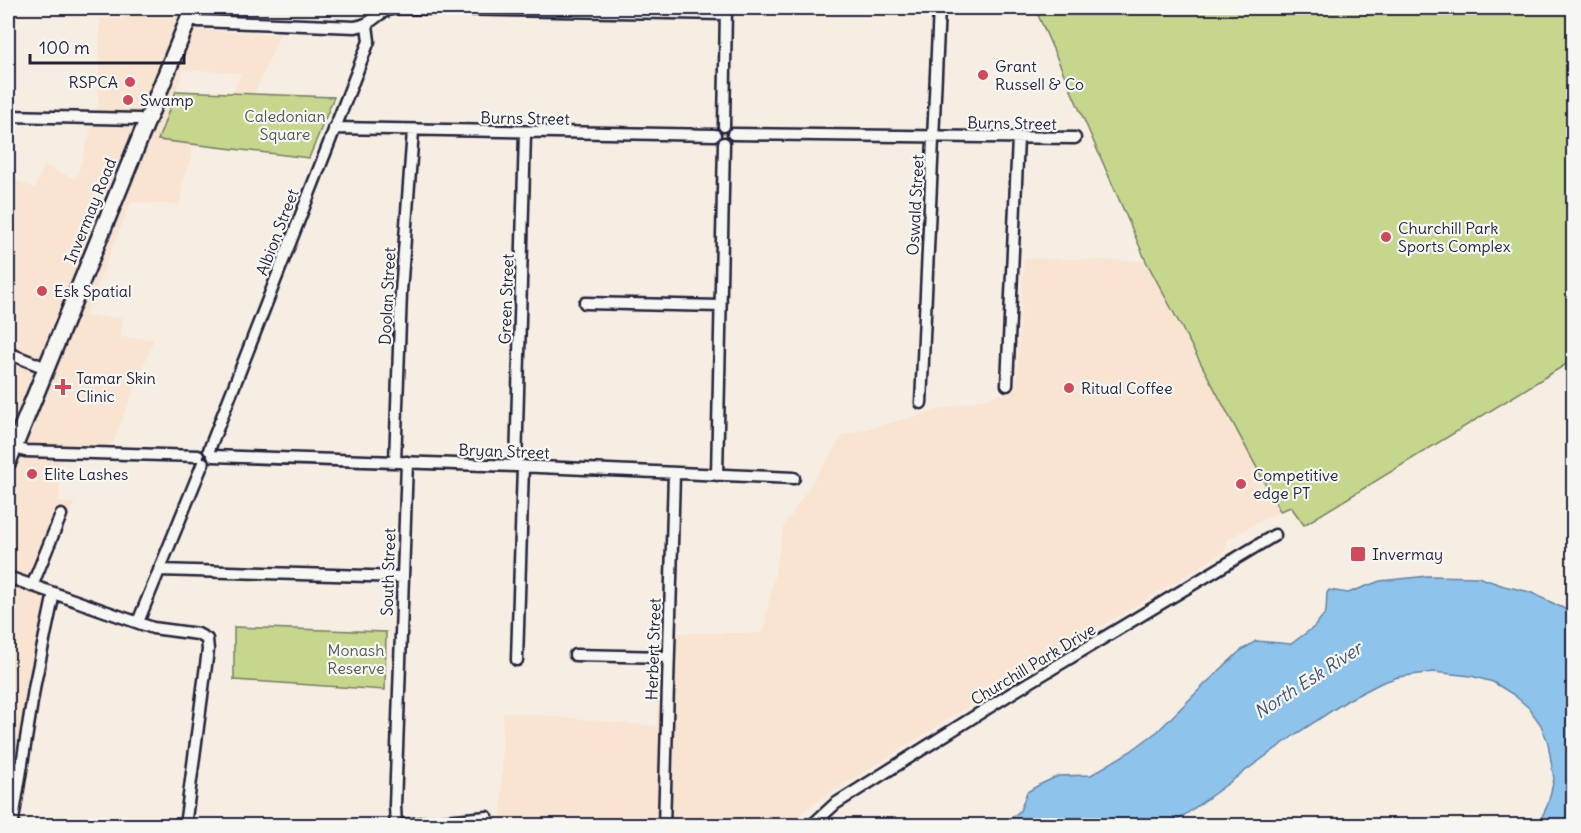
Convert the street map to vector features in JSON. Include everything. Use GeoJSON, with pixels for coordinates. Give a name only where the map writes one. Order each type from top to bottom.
{"type":"FeatureCollection","features":[{"type":"Feature","properties":{"kind":"main road","name":"Invermay Road"},"geometry":{"type":"LineString","coordinates":[[8,462],[191,13]]}},
{"type":"Feature","properties":{"kind":"street"},"geometry":{"type":"LineString","coordinates":[[191,13],[199,21],[355,27],[367,26],[386,9],[396,8],[726,10],[724,126]]}},
{"type":"Feature","properties":{"kind":"street","name":"Oswald Street"},"geometry":{"type":"LineString","coordinates":[[921,403],[939,8]]}},
{"type":"Feature","properties":{"kind":"street","name":"Albion Street"},"geometry":{"type":"LineString","coordinates":[[211,453],[369,40],[367,26]]}},
{"type":"Feature","properties":{"kind":"street"},"geometry":{"type":"LineString","coordinates":[[8,116],[139,119],[147,122]]}},
{"type":"Feature","properties":{"kind":"street"},"geometry":{"type":"LineString","coordinates":[[724,126],[731,129],[733,134],[731,140],[724,143],[717,140],[716,135],[717,129],[724,126]]}},
{"type":"Feature","properties":{"kind":"street","name":"Burns Street"},"geometry":{"type":"LineString","coordinates":[[334,129],[716,135]]}},
{"type":"Feature","properties":{"kind":"street","name":"Doolan Street"},"geometry":{"type":"LineString","coordinates":[[395,462],[401,292],[413,131]]}},
{"type":"Feature","properties":{"kind":"street","name":"Green Street"},"geometry":{"type":"LineString","coordinates":[[517,660],[525,133]]}},
{"type":"Feature","properties":{"kind":"street","name":"Burns Street"},"geometry":{"type":"LineString","coordinates":[[733,134],[1075,138]]}},
{"type":"Feature","properties":{"kind":"street"},"geometry":{"type":"LineString","coordinates":[[1006,385],[1018,138]]}},
{"type":"Feature","properties":{"kind":"street"},"geometry":{"type":"LineString","coordinates":[[717,475],[724,143]]}},
{"type":"Feature","properties":{"kind":"street"},"geometry":{"type":"LineString","coordinates":[[585,303],[720,306]]}},
{"type":"Feature","properties":{"kind":"street"},"geometry":{"type":"LineString","coordinates":[[8,353],[46,368]]}},
{"type":"Feature","properties":{"kind":"street"},"geometry":{"type":"LineString","coordinates":[[14,447],[25,451],[200,459],[211,462],[211,453]]}},
{"type":"Feature","properties":{"kind":"street","name":"Bryan Street"},"geometry":{"type":"LineString","coordinates":[[211,453],[794,478]]}},
{"type":"Feature","properties":{"kind":"street"},"geometry":{"type":"LineString","coordinates":[[138,622],[200,459]]}},
{"type":"Feature","properties":{"kind":"street","name":"South Street"},"geometry":{"type":"LineString","coordinates":[[394,825],[407,462]]}},
{"type":"Feature","properties":{"kind":"street","name":"Herbert Street"},"geometry":{"type":"LineString","coordinates":[[664,825],[674,474]]}},
{"type":"Feature","properties":{"kind":"street"},"geometry":{"type":"LineString","coordinates":[[32,586],[61,515]]}},
{"type":"Feature","properties":{"kind":"street","name":"Churchill Park Drive"},"geometry":{"type":"LineString","coordinates":[[810,825],[835,804],[1006,697],[1275,535]]}},
{"type":"Feature","properties":{"kind":"street"},"geometry":{"type":"LineString","coordinates":[[159,570],[403,577]]}},
{"type":"Feature","properties":{"kind":"street"},"geometry":{"type":"LineString","coordinates":[[8,577],[138,622],[170,631],[198,634],[207,639],[208,650],[185,825]]}},
{"type":"Feature","properties":{"kind":"street"},"geometry":{"type":"LineString","coordinates":[[12,825],[35,683],[54,593]]}},
{"type":"Feature","properties":{"kind":"street"},"geometry":{"type":"LineString","coordinates":[[575,655],[668,657]]}},
{"type":"Feature","properties":{"kind":"street"},"geometry":{"type":"LineString","coordinates":[[394,825],[487,817]]}},
{"type":"Feature","properties":{"kind":"shaded area"},"geometry":{"type":"Polygon","coordinates":[[[124,8],[210,8],[202,30],[280,35],[254,94],[233,94],[241,73],[184,70],[158,140],[193,145],[191,164],[187,167],[182,184],[180,205],[131,202],[85,316],[123,318],[121,337],[154,339],[113,443],[60,462],[59,502],[75,503],[42,582],[57,603],[19,825],[8,826],[8,178],[35,188],[44,166],[76,179],[98,105],[100,18],[124,19],[124,8]]]}},
{"type":"Feature","properties":{"kind":"shaded area"},"geometry":{"type":"Polygon","coordinates":[[[1024,258],[1146,261],[1280,511],[1228,539],[1225,552],[1000,687],[810,806],[790,825],[501,826],[503,712],[657,726],[659,633],[763,633],[784,526],[843,435],[1016,390],[1024,258]]]}},
{"type":"Feature","properties":{"kind":"green space","name":"Churchill Park Sports Complex"},"geometry":{"type":"Polygon","coordinates":[[[1035,8],[1573,8],[1573,360],[1304,525],[1291,507],[1280,511],[1146,261],[1035,8]]]}},
{"type":"Feature","properties":{"kind":"green space","name":"Caledonian Square"},"geometry":{"type":"Polygon","coordinates":[[[176,91],[334,97],[309,158],[158,140],[176,91]]]}},
{"type":"Feature","properties":{"kind":"green space","name":"Monash Reserve"},"geometry":{"type":"Polygon","coordinates":[[[234,627],[386,632],[385,690],[234,680],[234,627]]]}},
{"type":"Feature","properties":{"kind":"water","name":"North Esk River"},"geometry":{"type":"Polygon","coordinates":[[[1428,576],[1478,577],[1530,592],[1573,615],[1573,825],[1538,825],[1548,804],[1554,779],[1548,743],[1541,725],[1529,708],[1493,682],[1471,676],[1433,672],[1398,677],[1348,700],[1296,734],[1171,825],[1002,825],[1020,811],[1027,792],[1039,785],[1058,776],[1091,775],[1131,751],[1158,731],[1240,651],[1256,641],[1291,644],[1314,627],[1326,612],[1329,590],[1348,593],[1380,581],[1428,576]]]}},
{"type":"Feature","properties":{"kind":"place","name":"Grant Russell & Co"},"geometry":{"type":"Point","coordinates":[983,75]}},
{"type":"Feature","properties":{"kind":"place","name":"RSPCA"},"geometry":{"type":"Point","coordinates":[130,82]}},
{"type":"Feature","properties":{"kind":"place","name":"Swamp"},"geometry":{"type":"Point","coordinates":[128,100]}},
{"type":"Feature","properties":{"kind":"place","name":"Churchill Park Sports Complex"},"geometry":{"type":"Point","coordinates":[1386,237]}},
{"type":"Feature","properties":{"kind":"place","name":"Esk Spatial"},"geometry":{"type":"Point","coordinates":[42,291]}},
{"type":"Feature","properties":{"kind":"place","name":"Tamar Skin Clinic"},"geometry":{"type":"Point","coordinates":[63,387]}},
{"type":"Feature","properties":{"kind":"place","name":"Ritual Coffee"},"geometry":{"type":"Point","coordinates":[1069,388]}},
{"type":"Feature","properties":{"kind":"place","name":"Elite Lashes"},"geometry":{"type":"Point","coordinates":[32,474]}},
{"type":"Feature","properties":{"kind":"place","name":"Competitive edge PT"},"geometry":{"type":"Point","coordinates":[1241,484]}},
{"type":"Feature","properties":{"kind":"place","name":"Invermay"},"geometry":{"type":"Point","coordinates":[1358,554]}}]}
